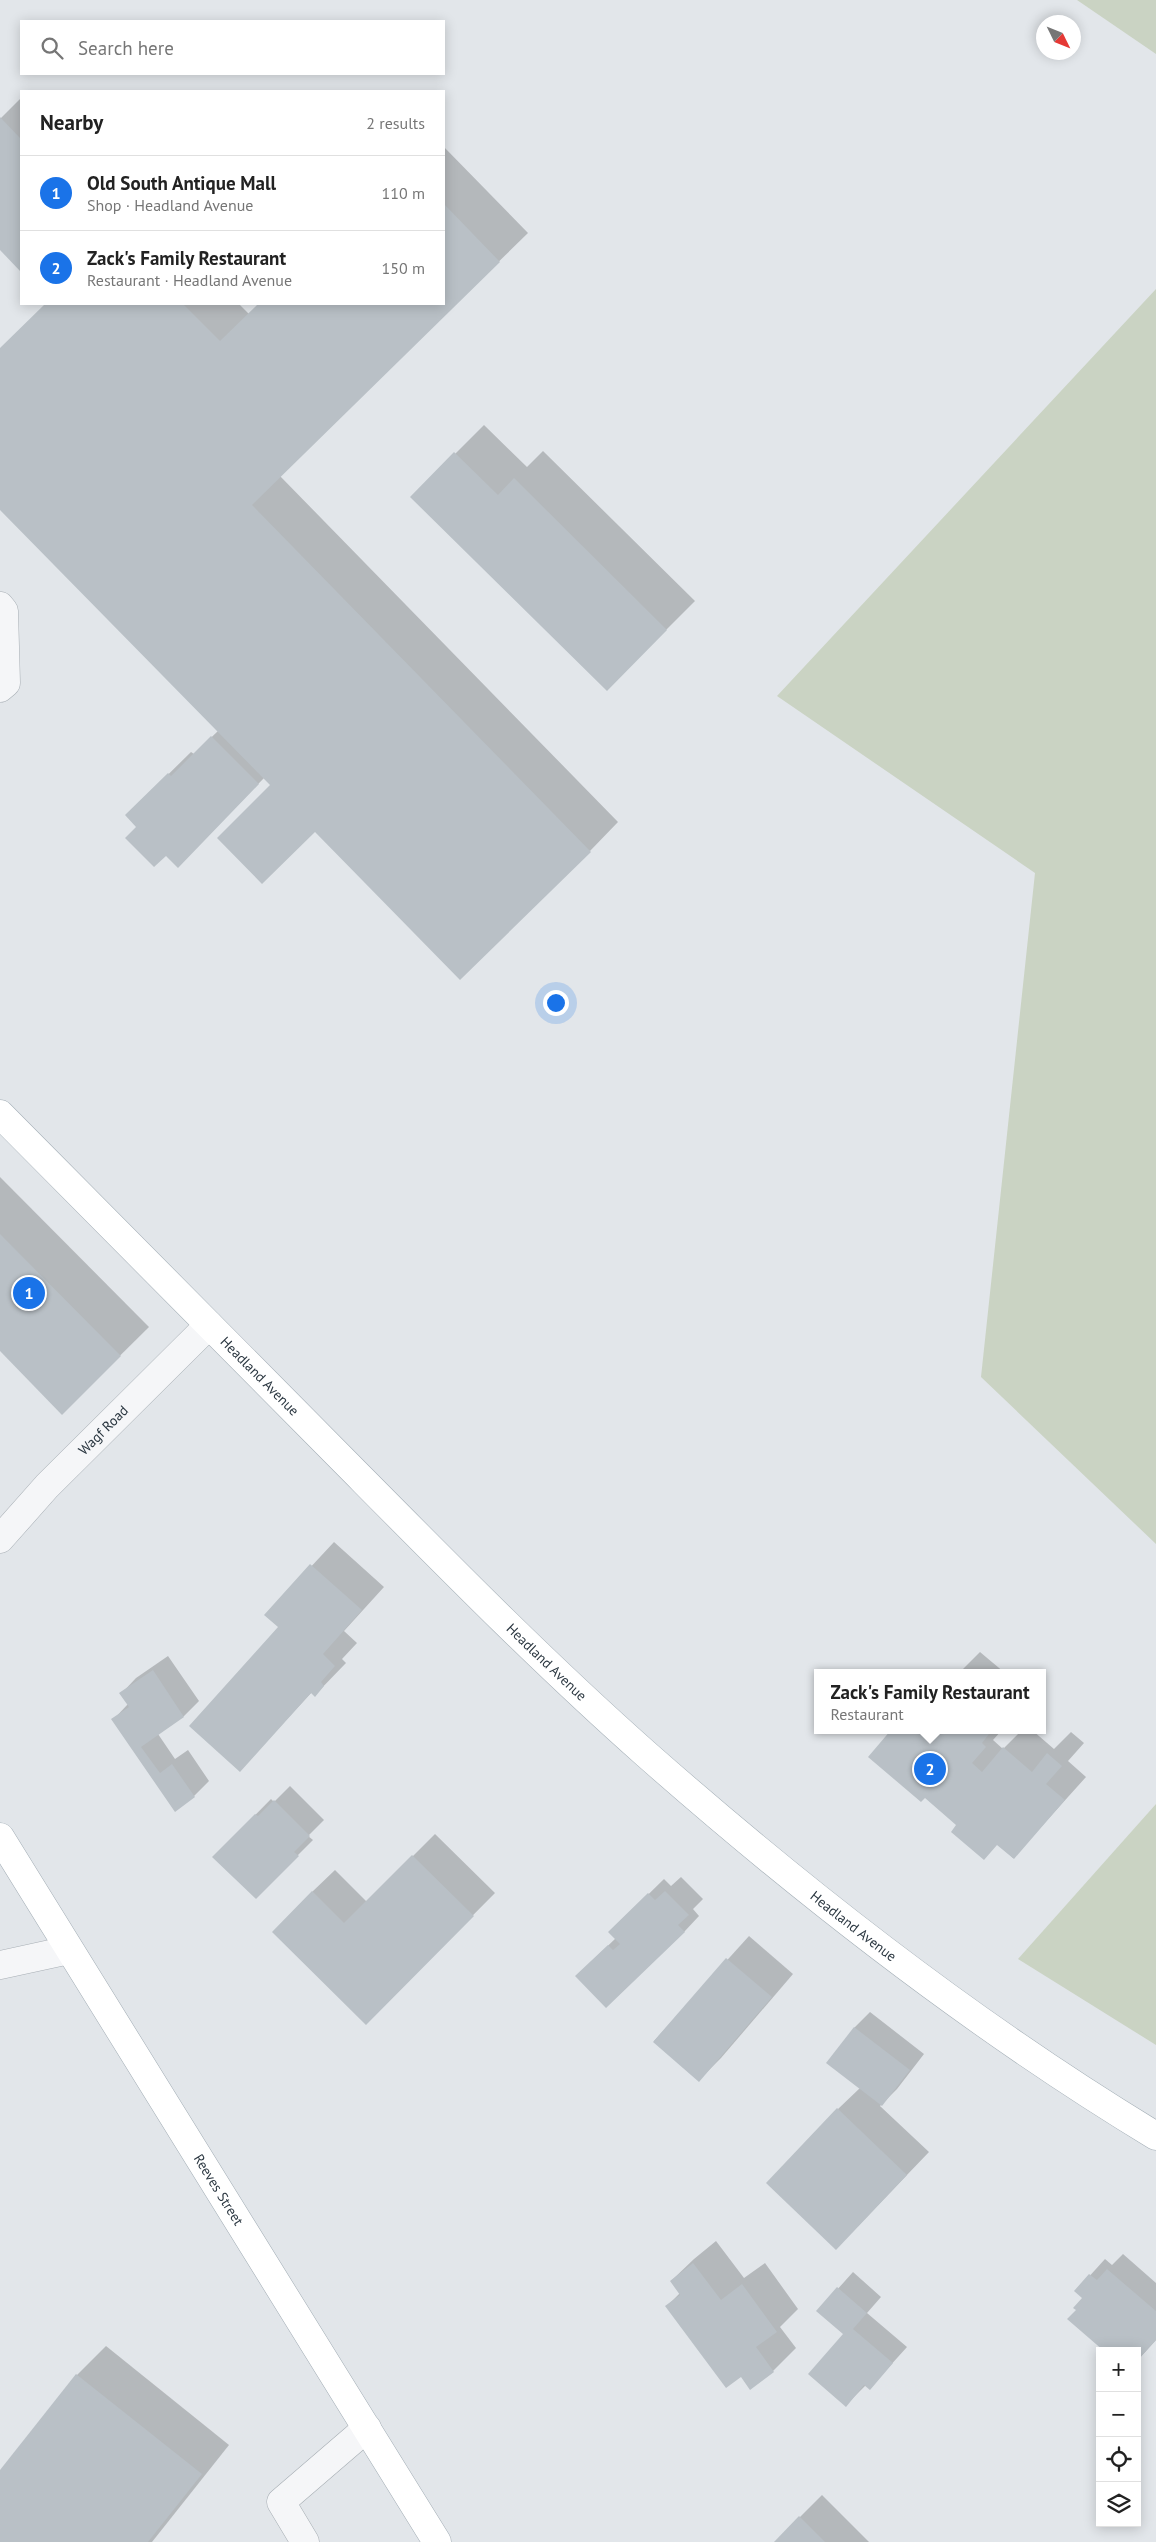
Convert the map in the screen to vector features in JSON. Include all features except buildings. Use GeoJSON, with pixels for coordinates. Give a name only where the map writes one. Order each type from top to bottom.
{"type":"FeatureCollection","features":[{"type":"Feature","properties":{"kind":"main road","name":"Headland Avenue"},"geometry":{"type":"LineString","coordinates":[[0,1114],[446,1564],[580,1692],[696,1797],[806,1888],[928,1983],[1086,2093],[1156,2136]]}},
{"type":"Feature","properties":{"kind":"main road","name":"Reeves Street"},"geometry":{"type":"LineString","coordinates":[[0,1837],[437,2542]]}},
{"type":"Feature","properties":{"kind":"street"},"geometry":{"type":"LineString","coordinates":[[0,606],[4,611],[6,683],[0,688]]}},
{"type":"Feature","properties":{"kind":"street","name":"Wagf Road"},"geometry":{"type":"LineString","coordinates":[[0,1539],[47,1486],[209,1325]]}},
{"type":"Feature","properties":{"kind":"street"},"geometry":{"type":"LineString","coordinates":[[0,1964],[69,1950]]}},
{"type":"Feature","properties":{"kind":"street"},"geometry":{"type":"LineString","coordinates":[[305,2542],[281,2502],[367,2428]]}},
{"type":"Feature","properties":{"kind":"green space"},"geometry":{"type":"Polygon","coordinates":[[[1077,0],[1156,0],[1156,54],[1077,0]]]}},
{"type":"Feature","properties":{"kind":"green space"},"geometry":{"type":"Polygon","coordinates":[[[1156,289],[1156,1544],[981,1377],[1035,873],[777,696],[1156,289]]]}},
{"type":"Feature","properties":{"kind":"green space"},"geometry":{"type":"Polygon","coordinates":[[[1156,1804],[1156,2045],[1018,1959],[1156,1804]]]}},
{"type":"Feature","properties":{"kind":"place","name":"Old South Antique Mall"},"geometry":{"type":"Point","coordinates":[29,1293]}},
{"type":"Feature","properties":{"kind":"place","name":"Zack's Family Restaurant"},"geometry":{"type":"Point","coordinates":[930,1769]}}]}
